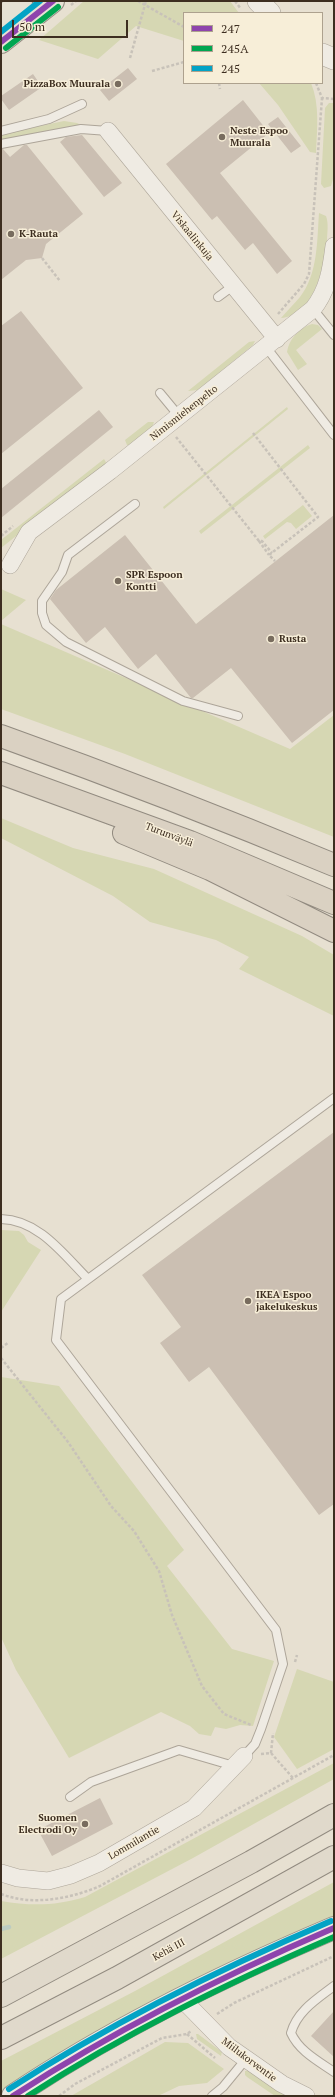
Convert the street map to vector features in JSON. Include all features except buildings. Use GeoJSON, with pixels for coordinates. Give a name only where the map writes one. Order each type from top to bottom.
{"type":"FeatureCollection","features":[{"type":"Feature","properties":{"kind":"highway"},"geometry":{"type":"LineString","coordinates":[[1,736],[108,774],[216,816],[334,865]]}},
{"type":"Feature","properties":{"kind":"highway","name":"Turunväylä"},"geometry":{"type":"LineString","coordinates":[[1,773],[190,842],[334,904]]}},
{"type":"Feature","properties":{"kind":"highway"},"geometry":{"type":"LineString","coordinates":[[51,791],[92,820],[210,869],[334,931]]}},
{"type":"Feature","properties":{"kind":"highway"},"geometry":{"type":"LineString","coordinates":[[1,1996],[251,1862],[334,1815]]}},
{"type":"Feature","properties":{"kind":"highway","name":"Kehä III"},"geometry":{"type":"LineString","coordinates":[[1,2038],[124,1974],[334,1857]]}},
{"type":"Feature","properties":{"kind":"main road"},"geometry":{"type":"LineString","coordinates":[[1,18],[21,1]]}},
{"type":"Feature","properties":{"kind":"main road"},"geometry":{"type":"LineString","coordinates":[[1,42],[54,1]]}},
{"type":"Feature","properties":{"kind":"main road"},"geometry":{"type":"LineString","coordinates":[[13,2096],[45,2075],[102,2042],[182,1999],[278,1952],[334,1928]]}},
{"type":"Feature","properties":{"kind":"street"},"geometry":{"type":"LineString","coordinates":[[258,1],[269,12]]}},
{"type":"Feature","properties":{"kind":"street"},"geometry":{"type":"LineString","coordinates":[[266,1],[272,12]]}},
{"type":"Feature","properties":{"kind":"street"},"geometry":{"type":"LineString","coordinates":[[323,54],[334,59]]}},
{"type":"Feature","properties":{"kind":"street","name":"Viskaalinkuja"},"geometry":{"type":"LineString","coordinates":[[108,131],[265,325],[271,343]]}},
{"type":"Feature","properties":{"kind":"street","name":"Nimismiehenpelto"},"geometry":{"type":"LineString","coordinates":[[10,565],[29,532],[113,476],[173,421],[313,309],[322,297],[328,283],[334,246]]}},
{"type":"Feature","properties":{"kind":"street","name":"Lommilantie"},"geometry":{"type":"LineString","coordinates":[[1,1873],[18,1878],[48,1881],[71,1875],[99,1863],[194,1808],[239,1761]]}},
{"type":"Feature","properties":{"kind":"street","name":"Miilukorventie"},"geometry":{"type":"LineString","coordinates":[[182,1999],[229,2047],[282,2084],[306,2096]]}},
{"type":"Feature","properties":{"kind":"lane"},"geometry":{"type":"LineString","coordinates":[[1,131],[49,119],[82,104]]}},
{"type":"Feature","properties":{"kind":"lane"},"geometry":{"type":"LineString","coordinates":[[1,144],[81,129],[108,131]]}},
{"type":"Feature","properties":{"kind":"lane"},"geometry":{"type":"LineString","coordinates":[[218,297],[233,286]]}},
{"type":"Feature","properties":{"kind":"lane"},"geometry":{"type":"LineString","coordinates":[[313,309],[334,335]]}},
{"type":"Feature","properties":{"kind":"lane"},"geometry":{"type":"LineString","coordinates":[[271,343],[334,435]]}},
{"type":"Feature","properties":{"kind":"lane"},"geometry":{"type":"LineString","coordinates":[[160,393],[173,421]]}},
{"type":"Feature","properties":{"kind":"lane"},"geometry":{"type":"LineString","coordinates":[[135,504],[68,555],[62,572],[42,601],[42,614],[46,625],[66,642],[183,701],[238,716]]}},
{"type":"Feature","properties":{"kind":"lane"},"geometry":{"type":"LineString","coordinates":[[70,1797],[91,1782],[179,1750],[239,1761],[255,1744],[262,1729],[283,1664],[276,1630],[56,1340],[61,1299],[334,1098]]}},
{"type":"Feature","properties":{"kind":"lane"},"geometry":{"type":"LineString","coordinates":[[1,1219],[31,1226],[44,1235],[88,1278]]}},
{"type":"Feature","properties":{"kind":"lane"},"geometry":{"type":"LineString","coordinates":[[334,1986],[306,2008],[293,2026],[291,2033],[293,2038],[308,2054],[334,2072]]}},
{"type":"Feature","properties":{"kind":"lane"},"geometry":{"type":"LineString","coordinates":[[212,2096],[223,2087],[246,2059]]}},
{"type":"Feature","properties":{"kind":"path"},"geometry":{"type":"LineString","coordinates":[[138,1],[146,7],[183,26]]}},
{"type":"Feature","properties":{"kind":"path"},"geometry":{"type":"LineString","coordinates":[[130,58],[146,7],[146,1]]}},
{"type":"Feature","properties":{"kind":"path"},"geometry":{"type":"LineString","coordinates":[[152,71],[183,62]]}},
{"type":"Feature","properties":{"kind":"path"},"geometry":{"type":"LineString","coordinates":[[219,84],[220,89]]}},
{"type":"Feature","properties":{"kind":"path"},"geometry":{"type":"LineString","coordinates":[[265,325],[283,309],[304,284],[309,274],[322,98],[316,84]]}},
{"type":"Feature","properties":{"kind":"path"},"geometry":{"type":"LineString","coordinates":[[322,98],[334,99]]}},
{"type":"Feature","properties":{"kind":"path"},"geometry":{"type":"LineString","coordinates":[[42,258],[60,281]]}},
{"type":"Feature","properties":{"kind":"path"},"geometry":{"type":"LineString","coordinates":[[173,421],[259,540],[262,541],[276,561]]}},
{"type":"Feature","properties":{"kind":"path"},"geometry":{"type":"LineString","coordinates":[[253,433],[318,517],[271,554]]}},
{"type":"Feature","properties":{"kind":"path"},"geometry":{"type":"LineString","coordinates":[[1,536],[20,521]]}},
{"type":"Feature","properties":{"kind":"path"},"geometry":{"type":"LineString","coordinates":[[1,1348],[9,1342]]}},
{"type":"Feature","properties":{"kind":"path"},"geometry":{"type":"LineString","coordinates":[[1,1358],[68,1442],[111,1506],[134,1532],[159,1571],[172,1615],[202,1686],[224,1714],[273,1734]]}},
{"type":"Feature","properties":{"kind":"path"},"geometry":{"type":"LineString","coordinates":[[239,1761],[272,1753],[293,1778]]}},
{"type":"Feature","properties":{"kind":"green space"},"geometry":{"type":"Polygon","coordinates":[[[84,1],[230,1],[238,12],[183,12],[183,41],[136,26],[98,59],[39,40],[84,1]]]}},
{"type":"Feature","properties":{"kind":"green space"},"geometry":{"type":"Polygon","coordinates":[[[260,84],[311,84],[317,108],[316,153],[310,152],[278,105],[260,84]]]}},
{"type":"Feature","properties":{"kind":"green space"},"geometry":{"type":"Polygon","coordinates":[[[329,103],[333,103],[333,179],[331,186],[324,188],[321,184],[325,108],[329,103]]]}},
{"type":"Feature","properties":{"kind":"green space"},"geometry":{"type":"Polygon","coordinates":[[[64,121],[81,125],[1,141],[1,134],[64,121]]]}},
{"type":"Feature","properties":{"kind":"green space"},"geometry":{"type":"Polygon","coordinates":[[[319,213],[326,216],[328,225],[326,252],[320,276],[309,300],[302,309],[292,315],[281,318],[300,297],[310,278],[316,257],[319,213]]]}},
{"type":"Feature","properties":{"kind":"green space"},"geometry":{"type":"Polygon","coordinates":[[[312,324],[318,325],[322,329],[296,350],[307,364],[298,370],[287,352],[288,347],[292,338],[299,331],[312,324]]]}},
{"type":"Feature","properties":{"kind":"green space"},"geometry":{"type":"Polygon","coordinates":[[[255,341],[253,345],[198,390],[188,391],[249,342],[255,341]]]}},
{"type":"Feature","properties":{"kind":"green space"},"geometry":{"type":"Polygon","coordinates":[[[287,407],[288,409],[164,509],[163,507],[287,407]]]}},
{"type":"Feature","properties":{"kind":"green space"},"geometry":{"type":"Polygon","coordinates":[[[148,422],[154,422],[152,427],[130,445],[127,445],[125,440],[148,422]]]}},
{"type":"Feature","properties":{"kind":"green space"},"geometry":{"type":"Polygon","coordinates":[[[308,445],[310,448],[201,534],[199,531],[308,445]]]}},
{"type":"Feature","properties":{"kind":"green space"},"geometry":{"type":"Polygon","coordinates":[[[104,459],[107,464],[1,548],[1,540],[104,459]]]}},
{"type":"Feature","properties":{"kind":"green space"},"geometry":{"type":"Polygon","coordinates":[[[303,505],[312,516],[296,529],[291,523],[287,522],[265,539],[263,536],[303,505]]]}},
{"type":"Feature","properties":{"kind":"green space"},"geometry":{"type":"Polygon","coordinates":[[[1,589],[26,600],[1,621],[1,589]]]}},
{"type":"Feature","properties":{"kind":"green space"},"geometry":{"type":"Polygon","coordinates":[[[1,624],[290,749],[334,715],[334,837],[125,754],[1,709],[1,624]]]}},
{"type":"Feature","properties":{"kind":"green space"},"geometry":{"type":"Polygon","coordinates":[[[1,818],[73,848],[154,869],[302,936],[334,955],[334,1016],[239,969],[249,957],[216,940],[150,922],[113,896],[1,838],[1,818]]]}},
{"type":"Feature","properties":{"kind":"green space"},"geometry":{"type":"Polygon","coordinates":[[[1,1230],[19,1231],[24,1235],[28,1242],[41,1250],[1,1312],[1,1230]]]}},
{"type":"Feature","properties":{"kind":"green space"},"geometry":{"type":"Polygon","coordinates":[[[1,1377],[59,1386],[184,1550],[167,1566],[232,1649],[274,1661],[253,1726],[240,1725],[226,1729],[215,1727],[211,1736],[199,1734],[190,1726],[161,1712],[69,1758],[16,1670],[1,1637],[1,1377]]]}},
{"type":"Feature","properties":{"kind":"green space"},"geometry":{"type":"Polygon","coordinates":[[[297,1669],[334,1682],[334,1749],[297,1769],[274,1737],[297,1669]]]}},
{"type":"Feature","properties":{"kind":"green space"},"geometry":{"type":"Polygon","coordinates":[[[334,1763],[334,1779],[193,1858],[1,1959],[1,1901],[22,1904],[53,1904],[85,1897],[334,1763]]]}},
{"type":"Feature","properties":{"kind":"green space"},"geometry":{"type":"Polygon","coordinates":[[[334,1882],[334,1917],[195,1979],[106,2027],[1,2093],[1,2061],[135,1991],[334,1882]]]}},
{"type":"Feature","properties":{"kind":"green space"},"geometry":{"type":"Polygon","coordinates":[[[196,2034],[222,2052],[221,2056],[197,2039],[196,2034]]]}},
{"type":"Feature","properties":{"kind":"green space"},"geometry":{"type":"Polygon","coordinates":[[[165,2042],[188,2043],[224,2069],[207,2083],[179,2086],[158,2096],[71,2096],[165,2042]]]}},
{"type":"Feature","properties":{"kind":"green space"},"geometry":{"type":"Polygon","coordinates":[[[245,2071],[249,2071],[289,2096],[275,2096],[247,2077],[245,2075],[245,2071]]]}},
{"type":"Feature","properties":{"kind":"waterway"},"geometry":{"type":"LineString","coordinates":[[1,1929],[9,1927]]}},
{"type":"Feature","properties":{"kind":"transit line","name":"245"},"geometry":{"type":"LineString","coordinates":[[1,32],[40,1]]}},
{"type":"Feature","properties":{"kind":"transit line","name":"247"},"geometry":{"type":"LineString","coordinates":[[1,42],[53,1]]}},
{"type":"Feature","properties":{"kind":"transit line","name":"245A"},"geometry":{"type":"LineString","coordinates":[[6,48],[58,7]]}},
{"type":"Feature","properties":{"kind":"transit line","name":"245"},"geometry":{"type":"LineString","coordinates":[[9,2089],[126,2019],[166,1998],[248,1958],[331,1921]]}},
{"type":"Feature","properties":{"kind":"transit line","name":"247"},"geometry":{"type":"LineString","coordinates":[[13,2096],[90,2049],[170,2005],[251,1965],[334,1928]]}},
{"type":"Feature","properties":{"kind":"transit line","name":"245A"},"geometry":{"type":"LineString","coordinates":[[28,2096],[139,2030],[255,1972],[334,1937]]}},
{"type":"Feature","properties":{"kind":"place","name":"PizzaBox Muurala"},"geometry":{"type":"Point","coordinates":[118,84]}},
{"type":"Feature","properties":{"kind":"place","name":"Neste Espoo Muurala"},"geometry":{"type":"Point","coordinates":[222,137]}},
{"type":"Feature","properties":{"kind":"place","name":"K-Rauta"},"geometry":{"type":"Point","coordinates":[11,234]}},
{"type":"Feature","properties":{"kind":"place","name":"SPR Espoon Kontti"},"geometry":{"type":"Point","coordinates":[118,581]}},
{"type":"Feature","properties":{"kind":"place","name":"Rusta"},"geometry":{"type":"Point","coordinates":[271,639]}},
{"type":"Feature","properties":{"kind":"place","name":"IKEA Espoo jakelukeskus"},"geometry":{"type":"Point","coordinates":[248,1301]}},
{"type":"Feature","properties":{"kind":"place","name":"Suomen Electrodi Oy"},"geometry":{"type":"Point","coordinates":[85,1824]}}]}
